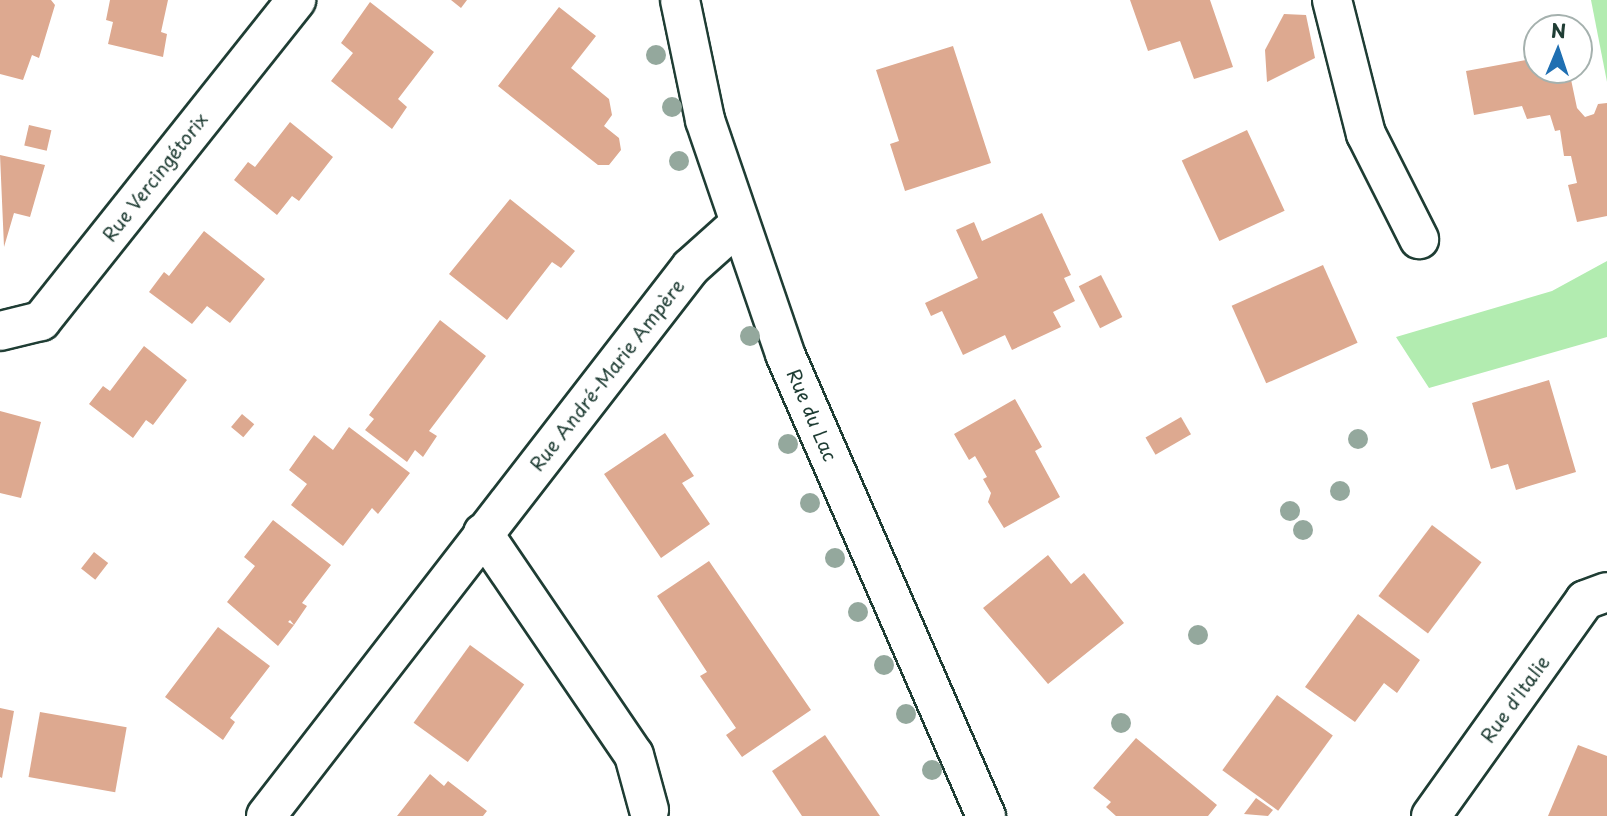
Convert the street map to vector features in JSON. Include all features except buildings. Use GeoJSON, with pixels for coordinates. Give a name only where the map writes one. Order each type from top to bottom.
{"type":"FeatureCollection","features":[{"type":"Feature","properties":{"kind":"street","name":"Rue Vercingétorix"},"geometry":{"type":"LineString","coordinates":[[0,331],[41,321],[296,0]]}},
{"type":"Feature","properties":{"kind":"street","name":"Rue du Lac"},"geometry":{"type":"LineString","coordinates":[[681,0],[705,120],[785,354],[986,816]]}},
{"type":"Feature","properties":{"kind":"street"},"geometry":{"type":"LineString","coordinates":[[1332,0],[1366,134],[1419,239]]}},
{"type":"Feature","properties":{"kind":"street","name":"Rue André-Marie Ampère"},"geometry":{"type":"LineString","coordinates":[[266,816],[691,267],[739,224]]}},
{"type":"Feature","properties":{"kind":"street"},"geometry":{"type":"LineString","coordinates":[[483,533],[634,755],[649,810]]}},
{"type":"Feature","properties":{"kind":"street","name":"Rue d'Italie"},"geometry":{"type":"LineString","coordinates":[[1431,816],[1585,600],[1607,592]]}},
{"type":"Feature","properties":{"kind":"green space"},"geometry":{"type":"Polygon","coordinates":[[[1591,0],[1607,0],[1607,82],[1591,0]]]}},
{"type":"Feature","properties":{"kind":"green space"},"geometry":{"type":"Polygon","coordinates":[[[1607,261],[1607,337],[1429,388],[1396,337],[1552,291],[1607,261]]]}}]}
